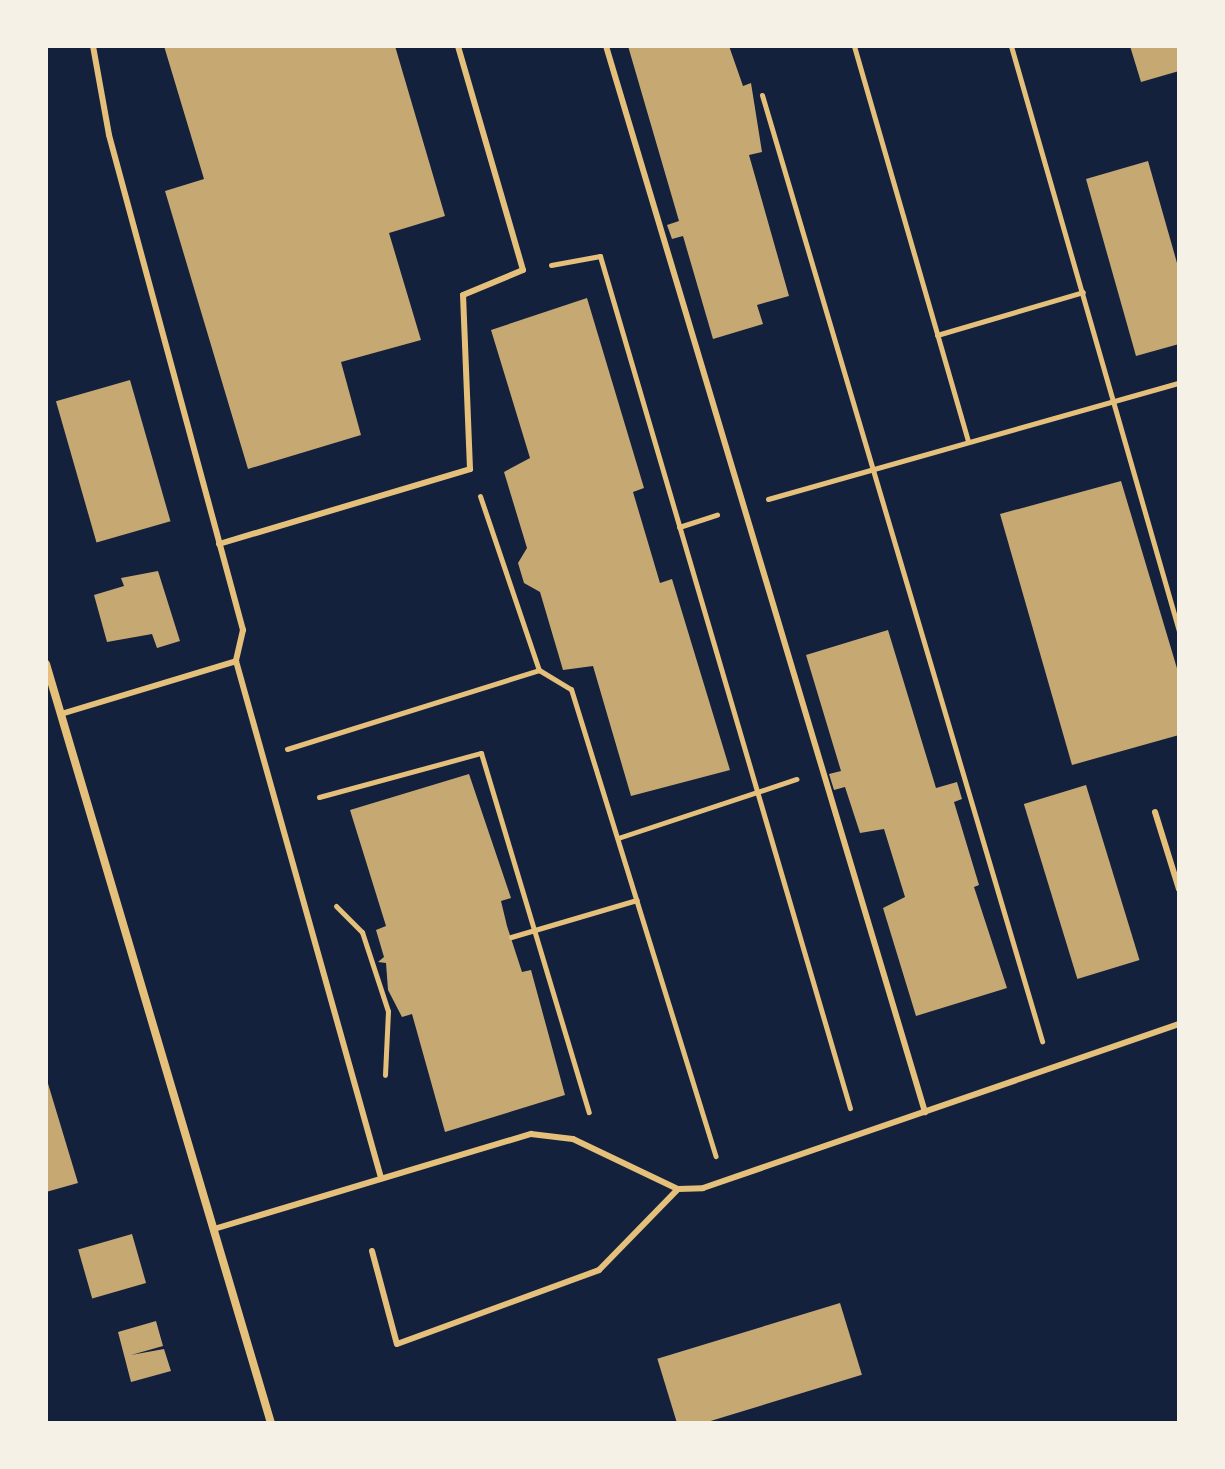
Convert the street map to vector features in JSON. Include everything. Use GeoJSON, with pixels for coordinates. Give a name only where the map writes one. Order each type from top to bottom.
{"type":"FeatureCollection","features":[{"type":"Feature","properties":{"kind":"street"},"geometry":{"type":"LineString","coordinates":[[46,664],[271,1423]]}},
{"type":"Feature","properties":{"kind":"lane"},"geometry":{"type":"LineString","coordinates":[[93,46],[109,135],[243,630],[236,661],[381,1178]]}},
{"type":"Feature","properties":{"kind":"lane"},"geometry":{"type":"LineString","coordinates":[[219,544],[470,469],[463,295],[523,270],[458,46]]}},
{"type":"Feature","properties":{"kind":"lane"},"geometry":{"type":"LineString","coordinates":[[606,46],[925,1112]]}},
{"type":"Feature","properties":{"kind":"lane"},"geometry":{"type":"LineString","coordinates":[[61,714],[236,661]]}},
{"type":"Feature","properties":{"kind":"lane"},"geometry":{"type":"LineString","coordinates":[[1155,812],[1179,889]]}},
{"type":"Feature","properties":{"kind":"lane"},"geometry":{"type":"LineString","coordinates":[[214,1229],[381,1178],[552,1134],[678,1189],[724,1182],[1179,1024]]}},
{"type":"Feature","properties":{"kind":"lane"},"geometry":{"type":"LineString","coordinates":[[372,1251],[397,1344],[599,1270],[678,1189]]}},
{"type":"Feature","properties":{"kind":"path"},"geometry":{"type":"LineString","coordinates":[[854,46],[968,442]]}},
{"type":"Feature","properties":{"kind":"path"},"geometry":{"type":"LineString","coordinates":[[1011,46],[1179,631]]}},
{"type":"Feature","properties":{"kind":"path"},"geometry":{"type":"LineString","coordinates":[[762,95],[1045,1054]]}},
{"type":"Feature","properties":{"kind":"path"},"geometry":{"type":"LineString","coordinates":[[523,270],[600,256],[858,1135]]}},
{"type":"Feature","properties":{"kind":"path"},"geometry":{"type":"LineString","coordinates":[[937,335],[1083,292]]}},
{"type":"Feature","properties":{"kind":"path"},"geometry":{"type":"LineString","coordinates":[[679,527],[870,468],[1179,383]]}},
{"type":"Feature","properties":{"kind":"path"},"geometry":{"type":"LineString","coordinates":[[470,469],[539,670],[571,689],[724,1182]]}},
{"type":"Feature","properties":{"kind":"path"},"geometry":{"type":"LineString","coordinates":[[263,756],[539,670]]}},
{"type":"Feature","properties":{"kind":"path"},"geometry":{"type":"LineString","coordinates":[[319,797],[481,753],[589,1112]]}},
{"type":"Feature","properties":{"kind":"path"},"geometry":{"type":"LineString","coordinates":[[618,838],[822,770]]}},
{"type":"Feature","properties":{"kind":"path"},"geometry":{"type":"LineString","coordinates":[[330,895],[362,932],[388,1011],[385,1079]]}},
{"type":"Feature","properties":{"kind":"path"},"geometry":{"type":"LineString","coordinates":[[511,937],[637,899]]}},
{"type":"Feature","properties":{"kind":"building"},"geometry":{"type":"Polygon","coordinates":[[[164,46],[395,46],[445,216],[389,233],[421,340],[341,362],[361,435],[248,469],[165,191],[204,179],[164,46]]]}},
{"type":"Feature","properties":{"kind":"building"},"geometry":{"type":"Polygon","coordinates":[[[628,46],[729,46],[743,86],[751,83],[762,152],[749,155],[789,296],[757,305],[763,324],[713,339],[683,236],[672,239],[667,225],[679,221],[628,46]]]}},
{"type":"Feature","properties":{"kind":"building"},"geometry":{"type":"Polygon","coordinates":[[[1130,46],[1179,46],[1179,71],[1141,82],[1130,46]]]}},
{"type":"Feature","properties":{"kind":"building"},"geometry":{"type":"Polygon","coordinates":[[[1148,161],[1179,270],[1179,344],[1136,356],[1086,179],[1148,161]]]}},
{"type":"Feature","properties":{"kind":"building"},"geometry":{"type":"Polygon","coordinates":[[[587,298],[644,488],[633,492],[660,583],[672,579],[730,770],[631,796],[593,666],[563,670],[540,592],[524,583],[518,563],[527,548],[504,472],[530,458],[491,330],[587,298]]]}},
{"type":"Feature","properties":{"kind":"building"},"geometry":{"type":"Polygon","coordinates":[[[130,380],[171,521],[97,543],[56,401],[130,380]]]}},
{"type":"Feature","properties":{"kind":"building"},"geometry":{"type":"Polygon","coordinates":[[[1121,481],[1179,675],[1179,735],[1072,765],[1000,514],[1121,481]]]}},
{"type":"Feature","properties":{"kind":"building"},"geometry":{"type":"Polygon","coordinates":[[[158,571],[180,641],[157,648],[152,634],[107,642],[94,595],[124,586],[121,578],[158,571]]]}},
{"type":"Feature","properties":{"kind":"building"},"geometry":{"type":"Polygon","coordinates":[[[888,630],[936,788],[957,782],[962,799],[954,802],[979,885],[974,887],[1007,988],[916,1016],[883,908],[905,897],[884,829],[860,833],[845,787],[834,790],[829,774],[841,771],[806,655],[888,630]]]}},
{"type":"Feature","properties":{"kind":"building"},"geometry":{"type":"Polygon","coordinates":[[[469,774],[511,898],[501,901],[507,926],[522,972],[531,970],[565,1095],[445,1132],[412,1014],[402,1017],[388,990],[386,963],[378,962],[384,957],[376,930],[386,926],[350,810],[469,774]]]}},
{"type":"Feature","properties":{"kind":"building"},"geometry":{"type":"Polygon","coordinates":[[[1086,785],[1140,960],[1077,979],[1024,804],[1086,785]]]}},
{"type":"Feature","properties":{"kind":"building"},"geometry":{"type":"Polygon","coordinates":[[[46,1077],[78,1183],[46,1192],[46,1077]]]}},
{"type":"Feature","properties":{"kind":"building"},"geometry":{"type":"Polygon","coordinates":[[[132,1234],[146,1283],[92,1298],[78,1249],[132,1234]]]}},
{"type":"Feature","properties":{"kind":"building"},"geometry":{"type":"Polygon","coordinates":[[[840,1303],[862,1375],[704,1423],[677,1423],[657,1359],[840,1303]]]}},
{"type":"Feature","properties":{"kind":"building"},"geometry":{"type":"Polygon","coordinates":[[[156,1321],[163,1346],[131,1355],[164,1349],[171,1371],[131,1382],[118,1332],[156,1321]]]}}]}
